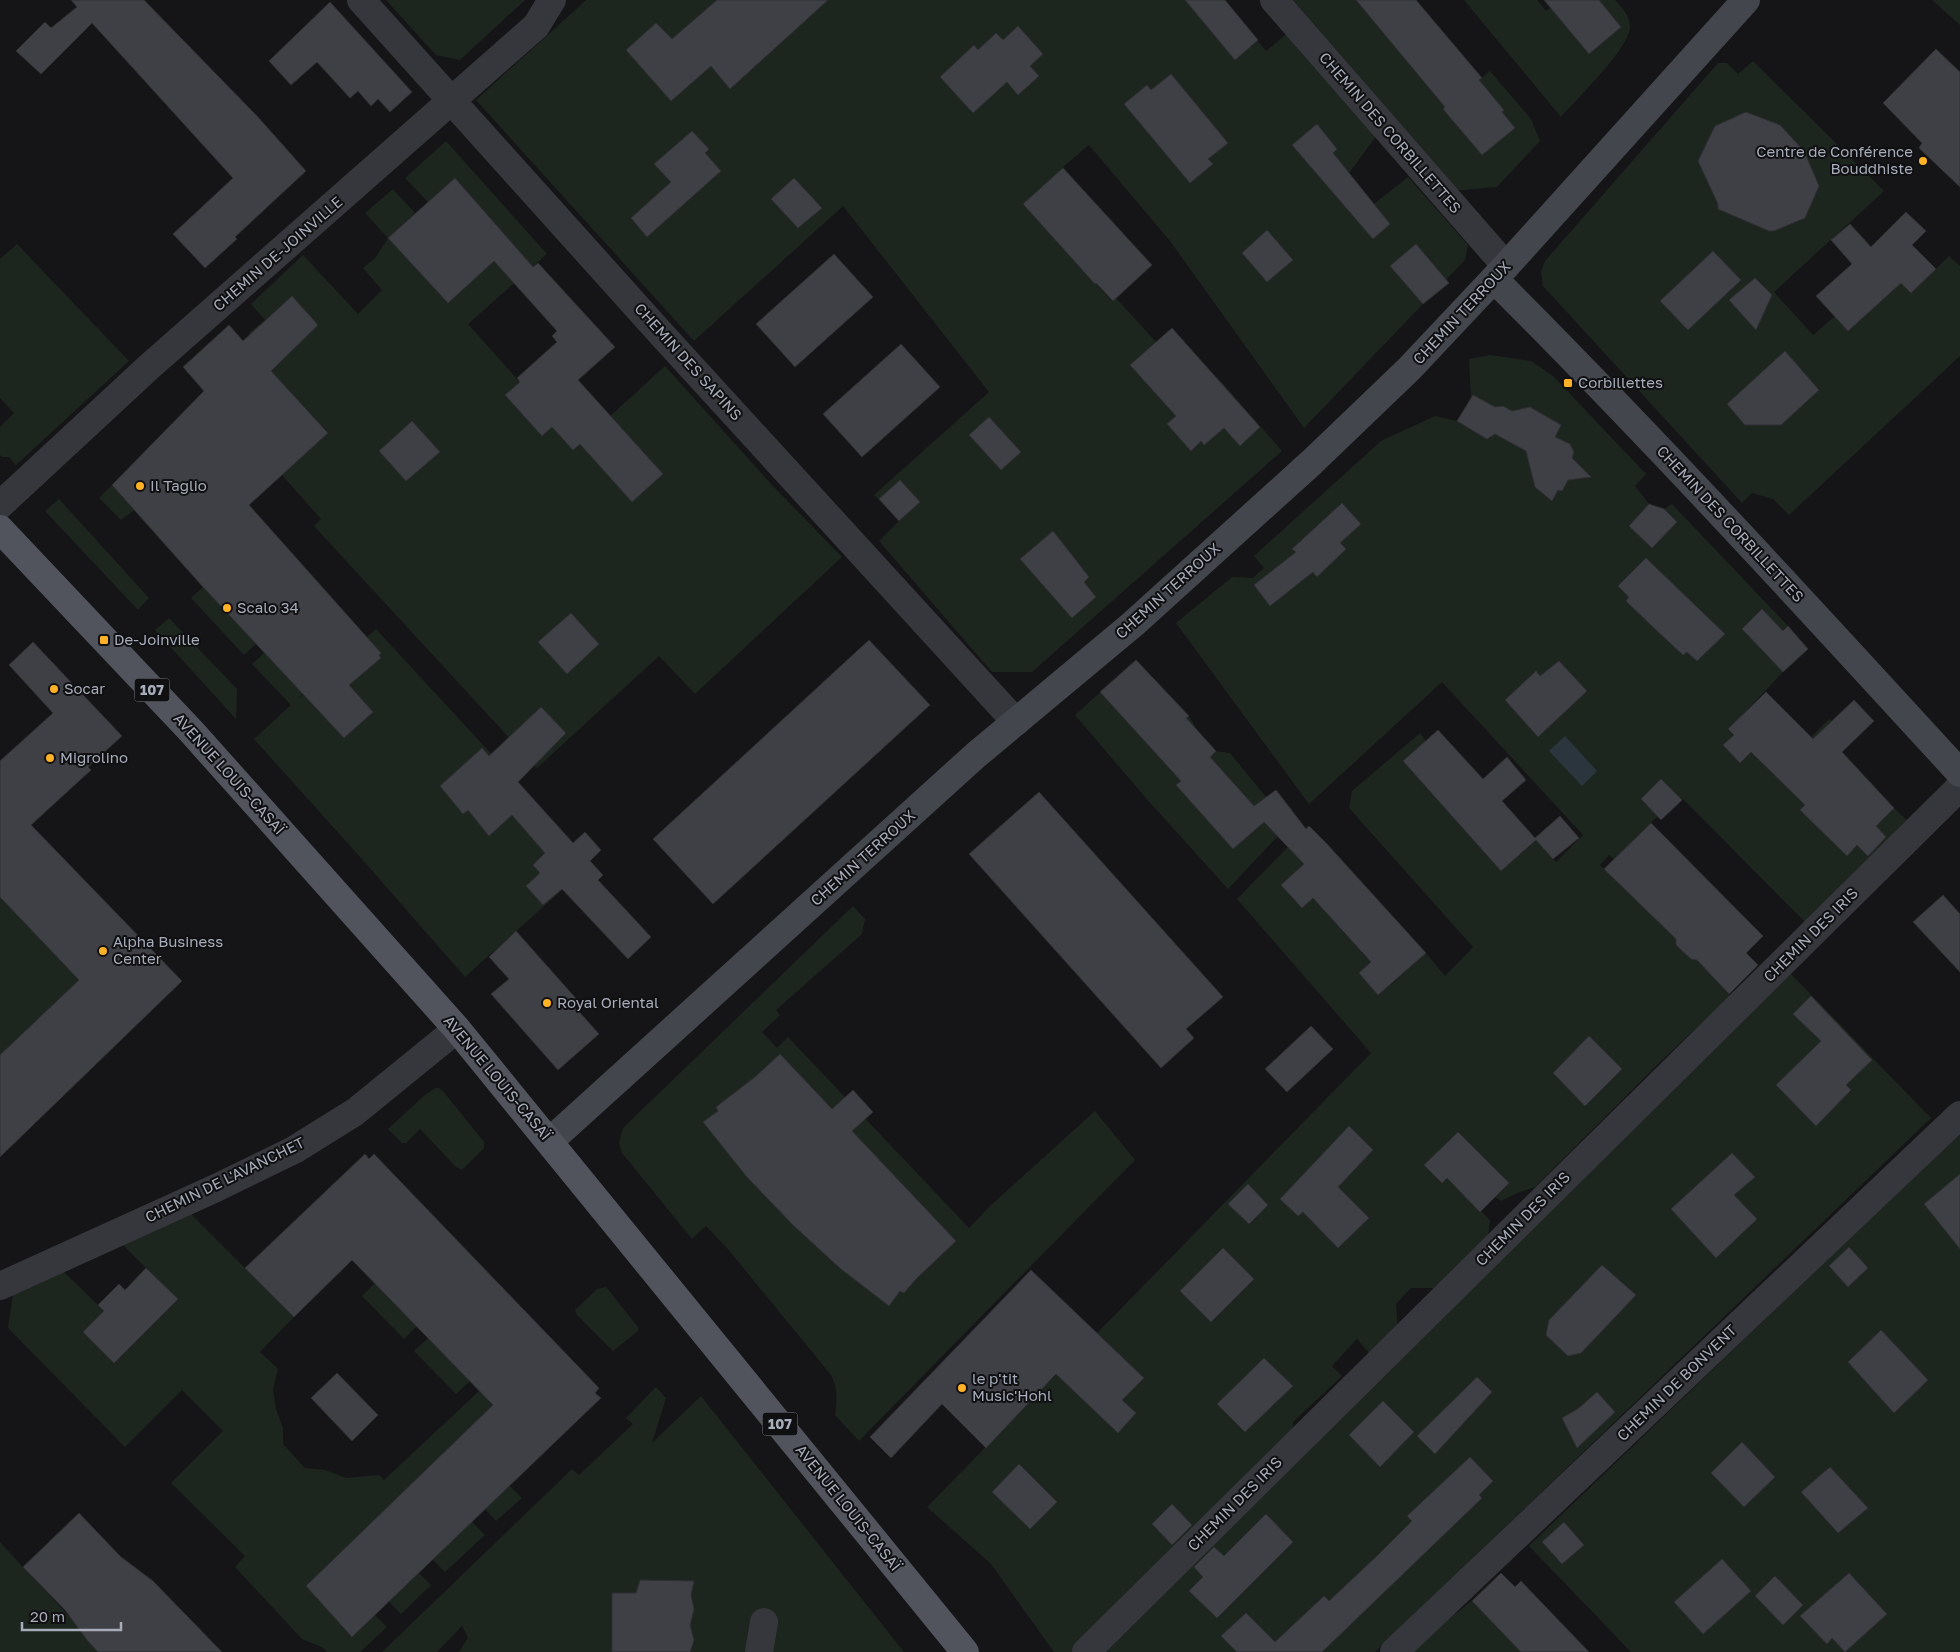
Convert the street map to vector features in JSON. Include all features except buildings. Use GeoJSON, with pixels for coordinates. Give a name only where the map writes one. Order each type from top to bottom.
{"type":"FeatureCollection","features":[{"type":"Feature","properties":{"kind":"main road","name":"AVENUE LOUIS-CASAÏ"},"geometry":{"type":"LineString","coordinates":[[0,529],[190,731],[457,1029],[966,1652]]}},
{"type":"Feature","properties":{"kind":"street","name":"CHEMIN DES SAPINS"},"geometry":{"type":"LineString","coordinates":[[361,0],[1016,722]]}},
{"type":"Feature","properties":{"kind":"street","name":"CHEMIN DE-JOINVILLE"},"geometry":{"type":"LineString","coordinates":[[0,505],[150,366],[536,26],[552,0]]}},
{"type":"Feature","properties":{"kind":"street","name":"CHEMIN DES CORBILLETTES"},"geometry":{"type":"LineString","coordinates":[[1274,0],[1500,272],[1587,372],[1960,773]]}},
{"type":"Feature","properties":{"kind":"street","name":"CHEMIN TERROUX"},"geometry":{"type":"LineString","coordinates":[[550,1141],[976,755],[1133,624],[1312,462],[1409,369],[1500,272],[1746,0]]}},
{"type":"Feature","properties":{"kind":"street","name":"CHEMIN DES IRIS"},"geometry":{"type":"LineString","coordinates":[[1086,1652],[1960,787]]}},
{"type":"Feature","properties":{"kind":"street","name":"CHEMIN DE L'AVANCHET"},"geometry":{"type":"LineString","coordinates":[[0,1286],[216,1188],[294,1150],[355,1112],[457,1029]]}},
{"type":"Feature","properties":{"kind":"street","name":"CHEMIN DE BONVENT"},"geometry":{"type":"LineString","coordinates":[[1394,1652],[1960,1114]]}},
{"type":"Feature","properties":{"kind":"street"},"geometry":{"type":"LineString","coordinates":[[759,1652],[764,1622]]}},
{"type":"Feature","properties":{"kind":"shaded area"},"geometry":{"type":"Polygon","coordinates":[[[386,0],[525,0],[460,60],[436,55],[386,0]]]}},
{"type":"Feature","properties":{"kind":"shaded area"},"geometry":{"type":"Polygon","coordinates":[[[586,0],[1224,0],[1266,51],[1289,32],[1377,135],[1349,173],[1364,191],[1359,196],[1370,207],[1408,177],[1468,245],[1465,260],[1304,428],[1170,241],[1089,145],[1063,167],[1091,199],[1075,213],[1068,254],[1112,301],[1116,298],[1156,342],[1172,328],[1200,359],[1185,373],[1201,392],[1217,377],[1282,451],[1032,672],[992,672],[879,541],[899,521],[874,495],[989,392],[843,206],[694,341],[476,100],[586,0]]]}},
{"type":"Feature","properties":{"kind":"shaded area"},"geometry":{"type":"Polygon","coordinates":[[[1289,0],[1361,0],[1358,3],[1446,107],[1490,71],[1531,119],[1540,141],[1497,187],[1451,191],[1289,0]]]}},
{"type":"Feature","properties":{"kind":"shaded area"},"geometry":{"type":"Polygon","coordinates":[[[1464,0],[1537,0],[1546,11],[1559,0],[1615,0],[1625,12],[1630,26],[1622,47],[1613,60],[1561,117],[1464,0]]]}},
{"type":"Feature","properties":{"kind":"shaded area"},"geometry":{"type":"Polygon","coordinates":[[[1932,0],[1960,0],[1960,25],[1932,0]]]}},
{"type":"Feature","properties":{"kind":"shaded area"},"geometry":{"type":"Polygon","coordinates":[[[1753,61],[1884,191],[1774,292],[1813,335],[1835,316],[1868,250],[1911,293],[1949,256],[1960,266],[1960,356],[1789,515],[1773,499],[1752,493],[1742,503],[1543,286],[1541,272],[1545,261],[1718,63],[1727,63],[1738,74],[1753,61]]]}},
{"type":"Feature","properties":{"kind":"shaded area"},"geometry":{"type":"Polygon","coordinates":[[[446,141],[547,254],[468,324],[550,416],[552,427],[573,450],[665,366],[772,485],[842,557],[695,694],[659,656],[537,768],[314,526],[321,519],[282,475],[328,432],[251,350],[249,333],[265,320],[251,304],[303,255],[358,314],[382,290],[363,268],[376,257],[388,238],[513,244],[455,178],[428,202],[405,178],[446,141]]]}},
{"type":"Feature","properties":{"kind":"shaded area"},"geometry":{"type":"Polygon","coordinates":[[[393,189],[415,213],[388,238],[365,213],[393,189]]]}},
{"type":"Feature","properties":{"kind":"shaded area"},"geometry":{"type":"Polygon","coordinates":[[[17,244],[129,361],[16,465],[9,457],[2,457],[0,455],[0,427],[14,413],[0,398],[0,259],[17,244]]]}},
{"type":"Feature","properties":{"kind":"shaded area"},"geometry":{"type":"Polygon","coordinates":[[[1490,355],[1531,361],[1553,376],[1646,474],[1635,486],[1649,504],[1664,509],[1672,504],[1788,626],[1785,670],[1728,730],[1774,775],[1829,719],[1832,721],[1797,785],[1857,845],[1894,808],[1910,823],[1807,924],[1683,799],[1661,820],[1657,817],[1614,859],[1609,855],[1600,865],[1676,939],[1676,945],[1697,960],[1730,996],[1656,1066],[1535,1187],[1501,1201],[1495,1197],[1481,1211],[1490,1220],[1488,1235],[1438,1288],[1411,1288],[1396,1304],[1398,1330],[1371,1355],[1357,1339],[1332,1366],[1342,1376],[1293,1422],[1293,1437],[1075,1652],[1054,1652],[991,1564],[927,1507],[1371,1053],[1237,899],[1288,847],[1304,864],[1292,875],[1391,985],[1426,953],[1445,976],[1473,947],[1349,808],[1352,791],[1420,733],[1426,741],[1403,761],[1501,871],[1537,840],[1556,862],[1583,835],[1442,682],[1309,804],[1176,623],[1232,577],[1253,578],[1264,568],[1254,556],[1381,441],[1435,416],[1457,421],[1471,397],[1469,359],[1490,355]]]}},
{"type":"Feature","properties":{"kind":"shaded area"},"geometry":{"type":"Polygon","coordinates":[[[112,485],[134,510],[121,520],[99,498],[112,485]]]}},
{"type":"Feature","properties":{"kind":"shaded area"},"geometry":{"type":"Polygon","coordinates":[[[59,499],[149,598],[138,610],[45,511],[59,499]]]}},
{"type":"Feature","properties":{"kind":"shaded area"},"geometry":{"type":"Polygon","coordinates":[[[203,587],[257,643],[244,655],[191,598],[203,587]]]}},
{"type":"Feature","properties":{"kind":"shaded area"},"geometry":{"type":"Polygon","coordinates":[[[169,618],[237,689],[236,719],[155,630],[169,618]]]}},
{"type":"Feature","properties":{"kind":"shaded area"},"geometry":{"type":"Polygon","coordinates":[[[376,629],[592,863],[465,977],[254,739],[291,705],[252,664],[265,652],[303,693],[297,700],[376,629]]]}},
{"type":"Feature","properties":{"kind":"shaded area"},"geometry":{"type":"Polygon","coordinates":[[[1136,660],[1189,716],[1197,730],[1216,751],[1230,753],[1266,797],[1276,790],[1293,811],[1292,821],[1228,889],[1145,797],[1075,715],[1136,660]]]}},
{"type":"Feature","properties":{"kind":"shaded area"},"geometry":{"type":"Polygon","coordinates":[[[1565,736],[1597,771],[1582,786],[1549,751],[1565,736]]]}},
{"type":"Feature","properties":{"kind":"shaded area"},"geometry":{"type":"Polygon","coordinates":[[[0,897],[79,980],[0,1055],[0,897]]]}},
{"type":"Feature","properties":{"kind":"shaded area"},"geometry":{"type":"Polygon","coordinates":[[[853,906],[865,919],[862,934],[776,1010],[780,1015],[762,1032],[777,1048],[788,1037],[969,1228],[990,1206],[1095,1111],[1135,1160],[859,1441],[835,1415],[836,1394],[831,1375],[727,1248],[706,1226],[692,1239],[622,1153],[619,1143],[623,1128],[853,906]]]}},
{"type":"Feature","properties":{"kind":"shaded area"},"geometry":{"type":"Polygon","coordinates":[[[1786,969],[1931,1118],[1375,1652],[1099,1652],[1786,969]]]}},
{"type":"Feature","properties":{"kind":"shaded area"},"geometry":{"type":"Polygon","coordinates":[[[435,1088],[443,1091],[484,1142],[484,1148],[462,1170],[456,1167],[420,1129],[406,1143],[402,1143],[388,1129],[435,1088]]]}},
{"type":"Feature","properties":{"kind":"shaded area"},"geometry":{"type":"Polygon","coordinates":[[[1960,1132],[1960,1652],[1631,1652],[1529,1546],[1960,1132]]]}},
{"type":"Feature","properties":{"kind":"shaded area"},"geometry":{"type":"Polygon","coordinates":[[[191,1214],[294,1317],[260,1352],[278,1369],[273,1389],[276,1409],[283,1428],[283,1444],[305,1468],[325,1470],[346,1478],[379,1475],[384,1480],[479,1391],[493,1406],[306,1586],[352,1637],[375,1615],[387,1627],[360,1652],[327,1652],[322,1647],[302,1639],[235,1567],[245,1556],[171,1483],[223,1431],[182,1390],[125,1447],[8,1328],[13,1293],[64,1272],[98,1305],[119,1284],[125,1290],[146,1268],[123,1245],[191,1214]]]}},
{"type":"Feature","properties":{"kind":"shaded area"},"geometry":{"type":"Polygon","coordinates":[[[375,1283],[417,1326],[404,1339],[362,1296],[375,1283]]]}},
{"type":"Feature","properties":{"kind":"shaded area"},"geometry":{"type":"Polygon","coordinates":[[[606,1287],[638,1327],[638,1331],[613,1351],[577,1315],[575,1310],[597,1289],[606,1287]]]}},
{"type":"Feature","properties":{"kind":"shaded area"},"geometry":{"type":"Polygon","coordinates":[[[428,1338],[470,1381],[456,1394],[414,1351],[428,1338]]]}},
{"type":"Feature","properties":{"kind":"shaded area"},"geometry":{"type":"Polygon","coordinates":[[[656,1387],[666,1398],[652,1443],[701,1396],[904,1652],[459,1652],[468,1638],[462,1626],[437,1652],[382,1652],[572,1469],[579,1475],[633,1424],[626,1418],[656,1387]]]}},
{"type":"Feature","properties":{"kind":"shaded area"},"geometry":{"type":"Polygon","coordinates":[[[509,1485],[522,1498],[496,1521],[485,1509],[509,1485]]]}},
{"type":"Feature","properties":{"kind":"shaded area"},"geometry":{"type":"Polygon","coordinates":[[[471,1521],[485,1535],[445,1572],[432,1559],[471,1521]]]}},
{"type":"Feature","properties":{"kind":"shaded area"},"geometry":{"type":"Polygon","coordinates":[[[0,1542],[102,1652],[0,1652],[0,1542]]]}},
{"type":"Feature","properties":{"kind":"shaded area"},"geometry":{"type":"Polygon","coordinates":[[[419,1573],[431,1585],[401,1614],[389,1602],[419,1573]]]}},
{"type":"Feature","properties":{"kind":"shaded area"},"geometry":{"type":"Polygon","coordinates":[[[1472,1601],[1522,1652],[1414,1652],[1447,1620],[1472,1601]]]}},
{"type":"Feature","properties":{"kind":"place","name":"Centre de Conférence Bouddhiste"},"geometry":{"type":"Point","coordinates":[1923,161]}},
{"type":"Feature","properties":{"kind":"place","name":"Corbillettes"},"geometry":{"type":"Point","coordinates":[1568,383]}},
{"type":"Feature","properties":{"kind":"place","name":"Il Taglio"},"geometry":{"type":"Point","coordinates":[140,486]}},
{"type":"Feature","properties":{"kind":"place","name":"Scalo 34"},"geometry":{"type":"Point","coordinates":[227,608]}},
{"type":"Feature","properties":{"kind":"place","name":"De-Joinville"},"geometry":{"type":"Point","coordinates":[104,640]}},
{"type":"Feature","properties":{"kind":"place","name":"Socar"},"geometry":{"type":"Point","coordinates":[54,689]}},
{"type":"Feature","properties":{"kind":"place","name":"Migrolino"},"geometry":{"type":"Point","coordinates":[50,758]}},
{"type":"Feature","properties":{"kind":"place","name":"Alpha Business Center"},"geometry":{"type":"Point","coordinates":[103,951]}},
{"type":"Feature","properties":{"kind":"place","name":"Royal Oriental"},"geometry":{"type":"Point","coordinates":[547,1003]}},
{"type":"Feature","properties":{"kind":"place","name":"le p'tit Music'Hohl"},"geometry":{"type":"Point","coordinates":[962,1388]}}]}
